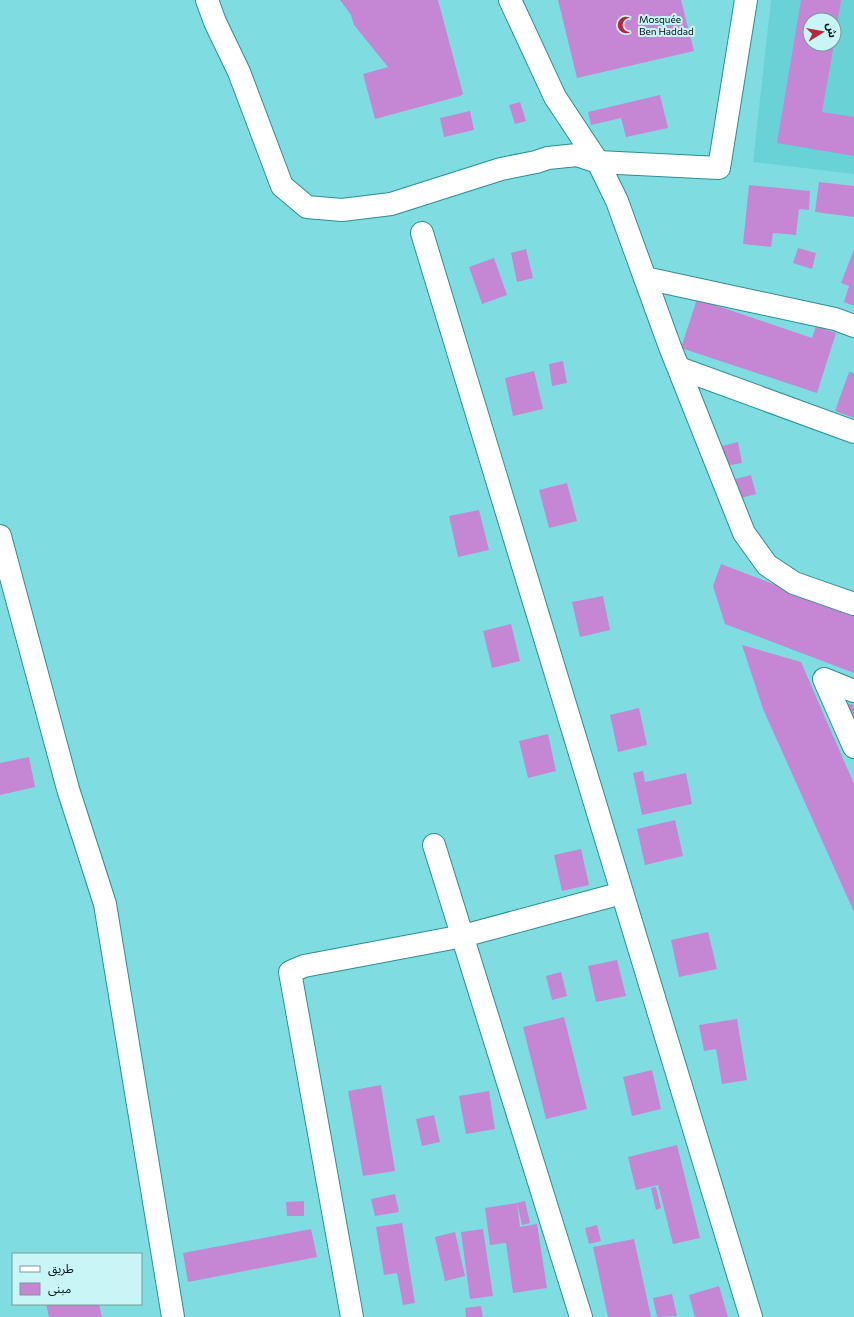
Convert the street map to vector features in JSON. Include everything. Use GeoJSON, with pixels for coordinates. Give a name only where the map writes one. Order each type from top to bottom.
{"type":"FeatureCollection","features":[{"type":"Feature","properties":{"kind":"street"},"geometry":{"type":"LineString","coordinates":[[207,0],[215,22],[239,72],[282,186],[307,207],[342,210],[391,204],[501,169],[548,158],[577,156],[598,162],[719,168],[746,0]]}},
{"type":"Feature","properties":{"kind":"street"},"geometry":{"type":"LineString","coordinates":[[510,0],[555,97],[598,162],[617,201],[679,368],[744,533],[766,565],[794,583],[854,604]]}},
{"type":"Feature","properties":{"kind":"street"},"geometry":{"type":"LineString","coordinates":[[422,233],[751,1317]]}},
{"type":"Feature","properties":{"kind":"street"},"geometry":{"type":"LineString","coordinates":[[645,278],[835,319],[854,326]]}},
{"type":"Feature","properties":{"kind":"street"},"geometry":{"type":"LineString","coordinates":[[679,368],[854,432]]}},
{"type":"Feature","properties":{"kind":"street"},"geometry":{"type":"LineString","coordinates":[[0,536],[68,789],[105,904],[174,1317]]}},
{"type":"Feature","properties":{"kind":"street"},"geometry":{"type":"LineString","coordinates":[[854,691],[824,679],[854,747]]}},
{"type":"Feature","properties":{"kind":"street"},"geometry":{"type":"LineString","coordinates":[[434,844],[581,1317]]}},
{"type":"Feature","properties":{"kind":"street"},"geometry":{"type":"LineString","coordinates":[[352,1317],[290,972],[304,966],[463,936],[622,893]]}},
{"type":"Feature","properties":{"kind":"shaded area"},"geometry":{"type":"Polygon","coordinates":[[[771,0],[854,0],[854,174],[753,162],[771,0]]]}},
{"type":"Feature","properties":{"kind":"building"},"geometry":{"type":"Polygon","coordinates":[[[340,0],[438,0],[463,94],[375,119],[363,74],[388,67],[354,25],[351,15],[340,0]]]}},
{"type":"Feature","properties":{"kind":"building","name":"Mosquée Ben Haddad"},"geometry":{"type":"Polygon","coordinates":[[[558,0],[681,0],[694,51],[577,78],[558,0]]]}},
{"type":"Feature","properties":{"kind":"building"},"geometry":{"type":"Polygon","coordinates":[[[801,0],[841,0],[839,12],[802,12],[802,52],[833,52],[822,112],[854,117],[854,156],[777,143],[801,0]]]}},
{"type":"Feature","properties":{"kind":"building"},"geometry":{"type":"Polygon","coordinates":[[[660,95],[668,128],[626,137],[621,118],[591,125],[588,112],[660,95]]]}},
{"type":"Feature","properties":{"kind":"building"},"geometry":{"type":"Polygon","coordinates":[[[520,102],[526,121],[515,124],[509,105],[520,102]]]}},
{"type":"Feature","properties":{"kind":"building"},"geometry":{"type":"Polygon","coordinates":[[[470,111],[474,130],[444,137],[440,118],[470,111]]]}},
{"type":"Feature","properties":{"kind":"building"},"geometry":{"type":"Polygon","coordinates":[[[819,182],[854,186],[854,217],[815,212],[819,182]]]}},
{"type":"Feature","properties":{"kind":"building"},"geometry":{"type":"Polygon","coordinates":[[[749,185],[810,191],[809,210],[799,209],[796,235],[773,233],[771,247],[743,244],[749,185]]]}},
{"type":"Feature","properties":{"kind":"building"},"geometry":{"type":"Polygon","coordinates":[[[798,248],[816,253],[812,269],[793,263],[798,248]]]}},
{"type":"Feature","properties":{"kind":"building"},"geometry":{"type":"Polygon","coordinates":[[[526,249],[533,278],[517,282],[511,253],[526,249]]]}},
{"type":"Feature","properties":{"kind":"building"},"geometry":{"type":"Polygon","coordinates":[[[854,249],[854,306],[844,302],[849,286],[841,283],[854,249]]]}},
{"type":"Feature","properties":{"kind":"building"},"geometry":{"type":"Polygon","coordinates":[[[494,258],[507,295],[482,304],[469,267],[494,258]]]}},
{"type":"Feature","properties":{"kind":"building"},"geometry":{"type":"Polygon","coordinates":[[[697,299],[812,338],[816,326],[836,333],[817,393],[681,348],[697,299]]]}},
{"type":"Feature","properties":{"kind":"building"},"geometry":{"type":"Polygon","coordinates":[[[563,361],[567,383],[552,386],[549,364],[563,361]]]}},
{"type":"Feature","properties":{"kind":"building"},"geometry":{"type":"Polygon","coordinates":[[[534,371],[543,409],[513,416],[505,378],[534,371]]]}},
{"type":"Feature","properties":{"kind":"building"},"geometry":{"type":"Polygon","coordinates":[[[849,372],[854,373],[854,418],[835,411],[849,372]]]}},
{"type":"Feature","properties":{"kind":"building"},"geometry":{"type":"Polygon","coordinates":[[[738,442],[742,463],[726,466],[722,446],[738,442]]]}},
{"type":"Feature","properties":{"kind":"building"},"geometry":{"type":"Polygon","coordinates":[[[751,475],[756,494],[737,499],[731,480],[751,475]]]}},
{"type":"Feature","properties":{"kind":"building"},"geometry":{"type":"Polygon","coordinates":[[[567,483],[577,521],[549,528],[539,490],[567,483]]]}},
{"type":"Feature","properties":{"kind":"building"},"geometry":{"type":"Polygon","coordinates":[[[479,510],[489,550],[458,557],[449,516],[479,510]]]}},
{"type":"Feature","properties":{"kind":"building"},"geometry":{"type":"Polygon","coordinates":[[[721,564],[854,615],[854,673],[725,624],[713,586],[721,564]]]}},
{"type":"Feature","properties":{"kind":"building"},"geometry":{"type":"Polygon","coordinates":[[[603,596],[610,630],[580,637],[572,602],[603,596]]]}},
{"type":"Feature","properties":{"kind":"building"},"geometry":{"type":"Polygon","coordinates":[[[511,624],[520,661],[492,668],[483,631],[511,624]]]}},
{"type":"Feature","properties":{"kind":"building"},"geometry":{"type":"Polygon","coordinates":[[[742,645],[801,662],[854,784],[854,912],[763,709],[742,645]]]}},
{"type":"Feature","properties":{"kind":"building"},"geometry":{"type":"Polygon","coordinates":[[[844,702],[854,705],[854,726],[844,702]]]}},
{"type":"Feature","properties":{"kind":"building"},"geometry":{"type":"Polygon","coordinates":[[[639,708],[647,745],[618,752],[610,715],[639,708]]]}},
{"type":"Feature","properties":{"kind":"building"},"geometry":{"type":"Polygon","coordinates":[[[548,734],[556,771],[528,778],[519,741],[548,734]]]}},
{"type":"Feature","properties":{"kind":"building"},"geometry":{"type":"Polygon","coordinates":[[[29,757],[35,787],[0,795],[0,763],[29,757]]]}},
{"type":"Feature","properties":{"kind":"building"},"geometry":{"type":"Polygon","coordinates":[[[643,771],[645,782],[686,773],[692,804],[642,815],[633,773],[643,771]]]}},
{"type":"Feature","properties":{"kind":"building"},"geometry":{"type":"Polygon","coordinates":[[[675,820],[683,856],[645,865],[637,829],[675,820]]]}},
{"type":"Feature","properties":{"kind":"building"},"geometry":{"type":"Polygon","coordinates":[[[581,849],[589,885],[562,891],[554,855],[581,849]]]}},
{"type":"Feature","properties":{"kind":"building"},"geometry":{"type":"Polygon","coordinates":[[[708,932],[717,969],[679,977],[671,940],[708,932]]]}},
{"type":"Feature","properties":{"kind":"building"},"geometry":{"type":"Polygon","coordinates":[[[617,960],[626,996],[596,1002],[588,966],[617,960]]]}},
{"type":"Feature","properties":{"kind":"building"},"geometry":{"type":"Polygon","coordinates":[[[561,972],[567,996],[552,1000],[546,976],[561,972]]]}},
{"type":"Feature","properties":{"kind":"building"},"geometry":{"type":"Polygon","coordinates":[[[564,1017],[587,1109],[546,1119],[523,1027],[564,1017]]]}},
{"type":"Feature","properties":{"kind":"building"},"geometry":{"type":"Polygon","coordinates":[[[737,1019],[747,1080],[722,1084],[716,1049],[704,1051],[699,1025],[737,1019]]]}},
{"type":"Feature","properties":{"kind":"building"},"geometry":{"type":"Polygon","coordinates":[[[652,1070],[661,1109],[632,1116],[623,1077],[652,1070]]]}},
{"type":"Feature","properties":{"kind":"building"},"geometry":{"type":"Polygon","coordinates":[[[381,1085],[395,1171],[363,1176],[348,1091],[381,1085]]]}},
{"type":"Feature","properties":{"kind":"building"},"geometry":{"type":"Polygon","coordinates":[[[489,1091],[495,1129],[466,1134],[459,1096],[489,1091]]]}},
{"type":"Feature","properties":{"kind":"building"},"geometry":{"type":"Polygon","coordinates":[[[434,1115],[440,1142],[422,1146],[416,1119],[434,1115]]]}},
{"type":"Feature","properties":{"kind":"building"},"geometry":{"type":"Polygon","coordinates":[[[677,1145],[700,1238],[673,1244],[658,1185],[636,1190],[628,1157],[677,1145]]]}},
{"type":"Feature","properties":{"kind":"building"},"geometry":{"type":"Polygon","coordinates":[[[656,1187],[661,1208],[656,1210],[651,1188],[656,1187]]]}},
{"type":"Feature","properties":{"kind":"building"},"geometry":{"type":"Polygon","coordinates":[[[395,1194],[399,1212],[375,1216],[371,1199],[395,1194]]]}},
{"type":"Feature","properties":{"kind":"building"},"geometry":{"type":"Polygon","coordinates":[[[304,1201],[304,1216],[287,1216],[286,1202],[304,1201]]]}},
{"type":"Feature","properties":{"kind":"building"},"geometry":{"type":"Polygon","coordinates":[[[525,1201],[530,1223],[522,1225],[517,1203],[525,1201]]]}},
{"type":"Feature","properties":{"kind":"building"},"geometry":{"type":"Polygon","coordinates":[[[517,1203],[520,1227],[537,1224],[547,1288],[513,1293],[506,1243],[490,1245],[485,1208],[517,1203]]]}},
{"type":"Feature","properties":{"kind":"building"},"geometry":{"type":"Polygon","coordinates":[[[402,1223],[415,1303],[403,1305],[397,1273],[384,1275],[376,1227],[402,1223]]]}},
{"type":"Feature","properties":{"kind":"building"},"geometry":{"type":"Polygon","coordinates":[[[597,1225],[601,1241],[589,1244],[585,1228],[597,1225]]]}},
{"type":"Feature","properties":{"kind":"building"},"geometry":{"type":"Polygon","coordinates":[[[311,1229],[317,1257],[188,1282],[183,1253],[311,1229]]]}},
{"type":"Feature","properties":{"kind":"building"},"geometry":{"type":"Polygon","coordinates":[[[483,1229],[493,1296],[470,1299],[461,1232],[483,1229]]]}},
{"type":"Feature","properties":{"kind":"building"},"geometry":{"type":"Polygon","coordinates":[[[455,1232],[465,1276],[445,1281],[435,1237],[455,1232]]]}},
{"type":"Feature","properties":{"kind":"building"},"geometry":{"type":"Polygon","coordinates":[[[634,1239],[651,1317],[608,1317],[593,1247],[634,1239]]]}},
{"type":"Feature","properties":{"kind":"building"},"geometry":{"type":"Polygon","coordinates":[[[719,1286],[728,1317],[695,1317],[689,1295],[719,1286]]]}},
{"type":"Feature","properties":{"kind":"building"},"geometry":{"type":"Polygon","coordinates":[[[672,1294],[677,1316],[657,1317],[653,1298],[672,1294]]]}},
{"type":"Feature","properties":{"kind":"building"},"geometry":{"type":"Polygon","coordinates":[[[46,1305],[99,1305],[102,1317],[49,1317],[46,1305]]]}},
{"type":"Feature","properties":{"kind":"building"},"geometry":{"type":"Polygon","coordinates":[[[481,1306],[483,1317],[466,1317],[465,1308],[481,1306]]]}},
{"type":"Feature","properties":{"kind":"place","name":"Mosquée Ben Haddad"},"geometry":{"type":"Point","coordinates":[626,25]}}]}
